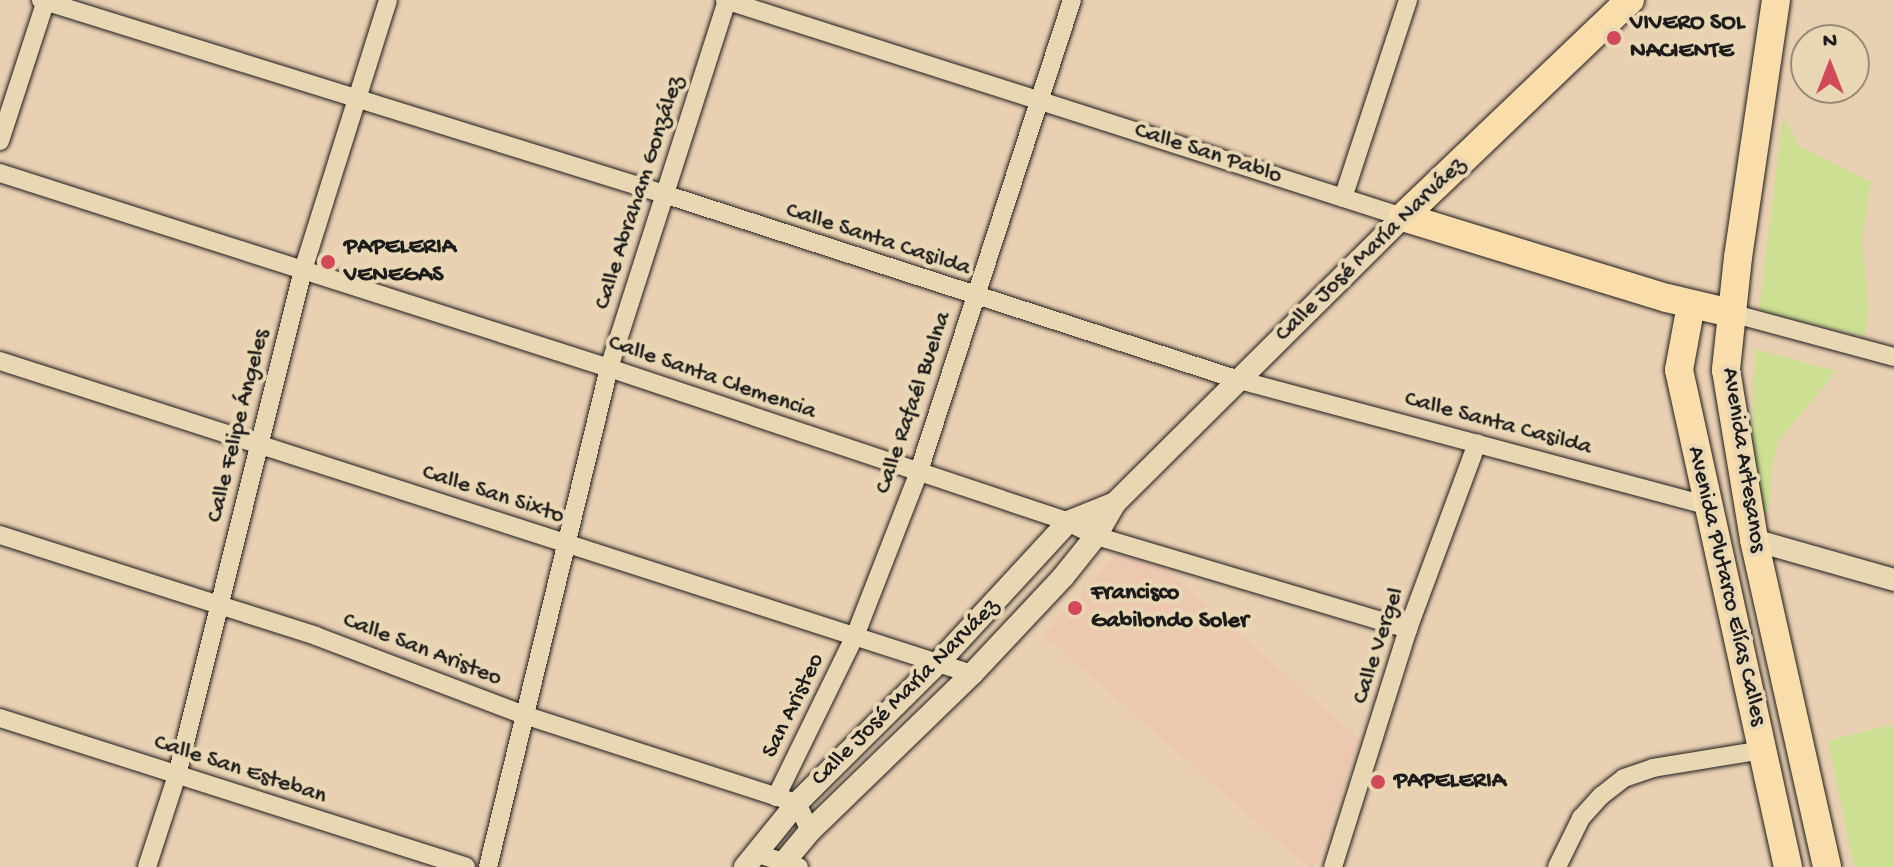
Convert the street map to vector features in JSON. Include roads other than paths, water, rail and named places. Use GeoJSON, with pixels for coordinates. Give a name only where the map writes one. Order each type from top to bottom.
{"type":"FeatureCollection","features":[{"type":"Feature","properties":{"kind":"main road","name":"Calle José María Narváez"},"geometry":{"type":"LineString","coordinates":[[1403,217],[1630,0]]}},
{"type":"Feature","properties":{"kind":"main road","name":"Avenida Artesanos"},"geometry":{"type":"LineString","coordinates":[[1776,0],[1731,313],[1727,389],[1754,540],[1827,867]]}},
{"type":"Feature","properties":{"kind":"main road","name":"Calle San Pablo"},"geometry":{"type":"LineString","coordinates":[[1403,217],[1691,305],[1731,313]]}},
{"type":"Feature","properties":{"kind":"main road","name":"Avenida Plutarco Elías Calles"},"geometry":{"type":"LineString","coordinates":[[1691,305],[1679,370],[1706,505],[1788,867]]}},
{"type":"Feature","properties":{"kind":"street","name":"Calle Santa Casilda"},"geometry":{"type":"LineString","coordinates":[[44,0],[664,194],[1239,380],[1706,505]]}},
{"type":"Feature","properties":{"kind":"street"},"geometry":{"type":"LineString","coordinates":[[0,141],[44,0]]}},
{"type":"Feature","properties":{"kind":"street","name":"Calle Felipe Ángeles"},"geometry":{"type":"LineString","coordinates":[[147,867],[177,775],[303,270],[388,0]]}},
{"type":"Feature","properties":{"kind":"street","name":"Calle San Pablo"},"geometry":{"type":"LineString","coordinates":[[726,0],[1403,217]]}},
{"type":"Feature","properties":{"kind":"street","name":"Calle Abraham González"},"geometry":{"type":"LineString","coordinates":[[488,867],[609,368],[726,0]]}},
{"type":"Feature","properties":{"kind":"street","name":"Calle Rafaél Buelna"},"geometry":{"type":"LineString","coordinates":[[855,636],[918,474],[1072,0]]}},
{"type":"Feature","properties":{"kind":"street"},"geometry":{"type":"LineString","coordinates":[[1343,198],[1408,0]]}},
{"type":"Feature","properties":{"kind":"street","name":"Calle Santa Clemencia"},"geometry":{"type":"LineString","coordinates":[[0,173],[609,368],[1068,522],[1096,536],[1408,629]]}},
{"type":"Feature","properties":{"kind":"street","name":"Calle José María Narváez"},"geometry":{"type":"LineString","coordinates":[[787,865],[810,831],[972,674],[1063,577],[1096,536],[1115,503],[1403,217]]}},
{"type":"Feature","properties":{"kind":"street"},"geometry":{"type":"LineString","coordinates":[[1731,313],[1894,357]]}},
{"type":"Feature","properties":{"kind":"street","name":"Calle San Sixto"},"geometry":{"type":"LineString","coordinates":[[0,361],[972,674]]}},
{"type":"Feature","properties":{"kind":"street","name":"Calle Vergel"},"geometry":{"type":"LineString","coordinates":[[1333,867],[1408,629],[1477,443]]}},
{"type":"Feature","properties":{"kind":"street","name":"Calle José María Narváez"},"geometry":{"type":"LineString","coordinates":[[750,860],[787,800],[938,663],[1068,522],[1115,503]]}},
{"type":"Feature","properties":{"kind":"street","name":"Calle San Aristeo"},"geometry":{"type":"LineString","coordinates":[[0,535],[316,636],[524,715],[787,800]]}},
{"type":"Feature","properties":{"kind":"street"},"geometry":{"type":"LineString","coordinates":[[1754,540],[1894,580]]}},
{"type":"Feature","properties":{"kind":"street","name":"San Aristeo"},"geometry":{"type":"LineString","coordinates":[[787,800],[855,636]]}},
{"type":"Feature","properties":{"kind":"street","name":"Calle San Esteban"},"geometry":{"type":"LineString","coordinates":[[0,718],[466,867]]}},
{"type":"Feature","properties":{"kind":"street"},"geometry":{"type":"LineString","coordinates":[[1557,867],[1581,818],[1624,778],[1653,768],[1763,750]]}},
{"type":"Feature","properties":{"kind":"street"},"geometry":{"type":"LineString","coordinates":[[787,800],[810,831]]}},
{"type":"Feature","properties":{"kind":"street"},"geometry":{"type":"LineString","coordinates":[[750,860],[787,865]]}},
{"type":"Feature","properties":{"kind":"place","name":"VIVERO SOL NACIENTE"},"geometry":{"type":"Point","coordinates":[1614,38]}},
{"type":"Feature","properties":{"kind":"place","name":"PAPELERIA VENEGAS"},"geometry":{"type":"Point","coordinates":[328,262]}},
{"type":"Feature","properties":{"kind":"place","name":"Francisco Gabilondo Soler"},"geometry":{"type":"Point","coordinates":[1075,608]}},
{"type":"Feature","properties":{"kind":"place","name":"PAPELERIA"},"geometry":{"type":"Point","coordinates":[1378,782]}}]}
